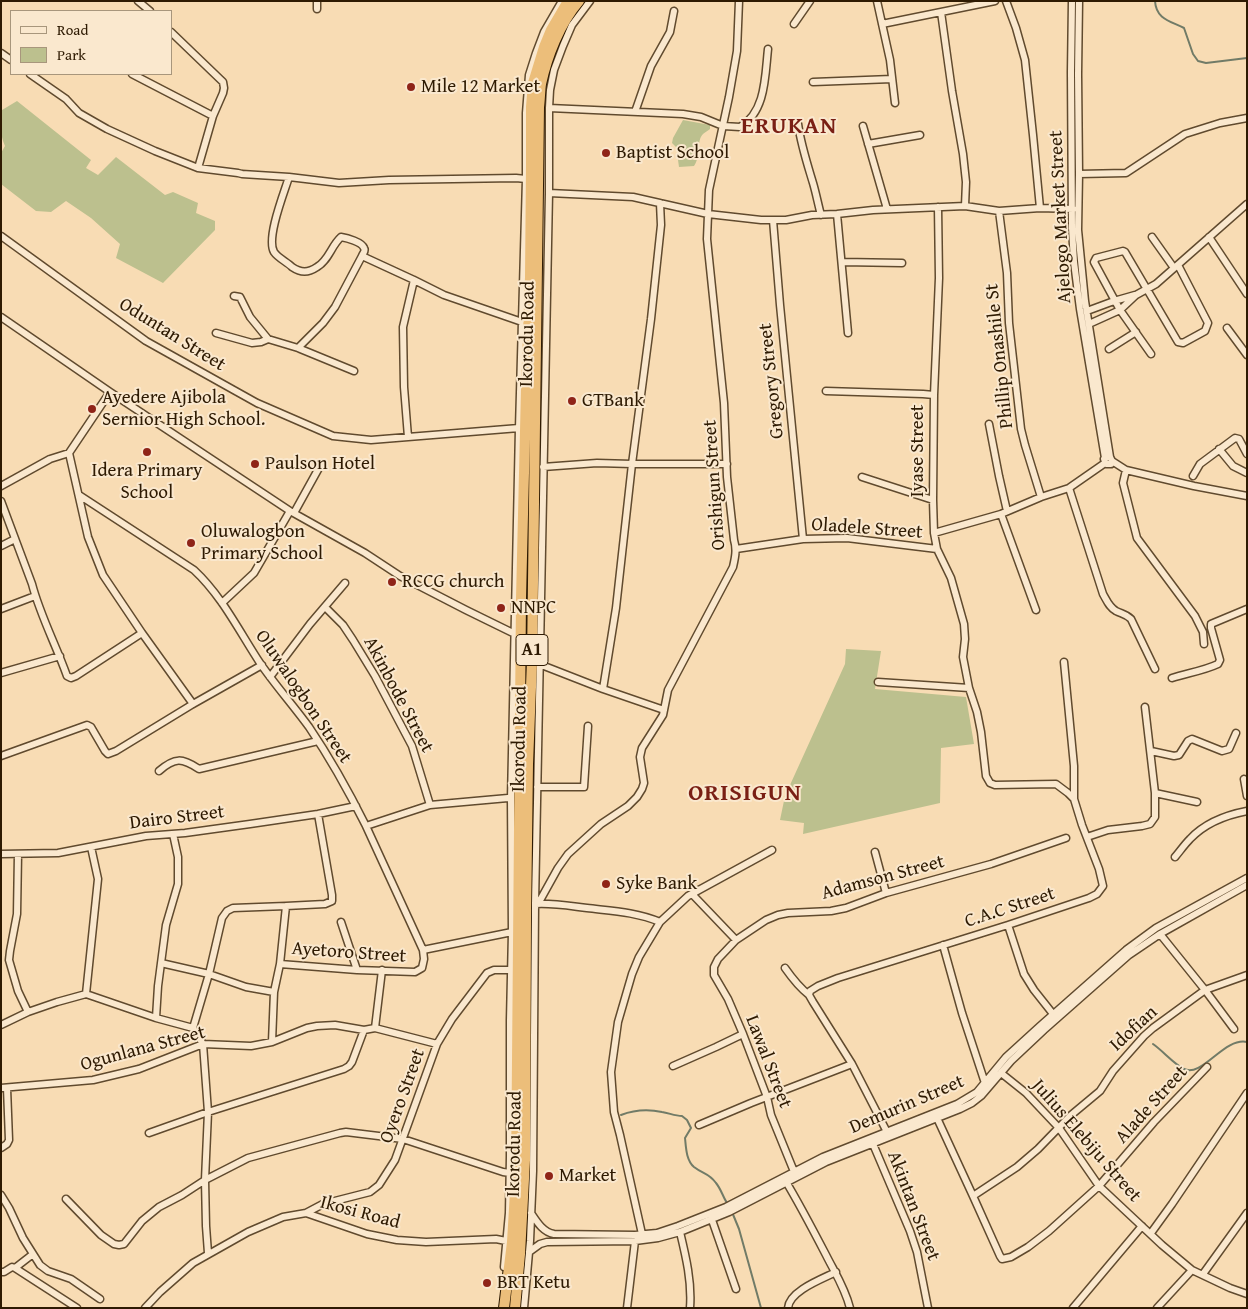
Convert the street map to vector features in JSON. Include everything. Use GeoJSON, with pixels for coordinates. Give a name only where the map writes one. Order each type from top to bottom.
{"type":"FeatureCollection","features":[{"type":"Feature","properties":{"kind":"highway","name":"Ikorodu Road"},"geometry":{"type":"LineString","coordinates":[[504,1308],[512,1242],[516,1175],[521,422],[530,268],[531,107],[533,83],[544,47],[551,30],[568,1]]}},
{"type":"Feature","properties":{"kind":"highway","name":"Ikorodu Road"},"geometry":{"type":"LineString","coordinates":[[515,1308],[524,1253],[526,1160],[528,764],[532,661],[539,107],[541,85],[553,47],[579,1]]}},
{"type":"Feature","properties":{"kind":"highway"},"geometry":{"type":"LineString","coordinates":[[524,1253],[522,1248],[530,1241]]}},
{"type":"Feature","properties":{"kind":"street"},"geometry":{"type":"LineString","coordinates":[[138,1],[149,10]]}},
{"type":"Feature","properties":{"kind":"street"},"geometry":{"type":"LineString","coordinates":[[316,1],[317,9]]}},
{"type":"Feature","properties":{"kind":"street","name":"Ikorodu Road"},"geometry":{"type":"LineString","coordinates":[[524,361],[522,322],[526,113],[529,75],[544,32],[562,1]]}},
{"type":"Feature","properties":{"kind":"street","name":"Ikorodu Road"},"geometry":{"type":"LineString","coordinates":[[530,1241],[533,1171],[537,787],[549,193],[549,108],[554,70],[563,46],[572,25],[590,1]]}},
{"type":"Feature","properties":{"kind":"street","name":"Orishigun Street"},"geometry":{"type":"LineString","coordinates":[[536,904],[568,854],[596,829],[628,806],[642,789],[644,783],[640,760],[642,748],[663,715],[668,690],[732,567],[736,549],[729,498],[724,403],[707,239],[709,190],[737,51],[738,1]]}},
{"type":"Feature","properties":{"kind":"street"},"geometry":{"type":"LineString","coordinates":[[794,24],[810,1]]}},
{"type":"Feature","properties":{"kind":"street"},"geometry":{"type":"LineString","coordinates":[[877,1],[890,60],[895,103]]}},
{"type":"Feature","properties":{"kind":"street"},"geometry":{"type":"LineString","coordinates":[[882,24],[994,1]]}},
{"type":"Feature","properties":{"kind":"street"},"geometry":{"type":"LineString","coordinates":[[1006,1],[1016,28],[1024,60],[1040,208]]}},
{"type":"Feature","properties":{"kind":"street","name":"Ajelogo Market Street"},"geometry":{"type":"LineString","coordinates":[[1072,1],[1071,72],[1074,262],[1080,309],[1108,460]]}},
{"type":"Feature","properties":{"kind":"street","name":"Ajelogo Market Street"},"geometry":{"type":"LineString","coordinates":[[1079,1],[1078,230],[1080,264],[1108,460]]}},
{"type":"Feature","properties":{"kind":"street"},"geometry":{"type":"LineString","coordinates":[[635,112],[651,66],[670,32],[674,11]]}},
{"type":"Feature","properties":{"kind":"street"},"geometry":{"type":"LineString","coordinates":[[942,12],[952,91],[963,154],[966,182],[965,206]]}},
{"type":"Feature","properties":{"kind":"street"},"geometry":{"type":"LineString","coordinates":[[172,33],[223,82],[224,93],[213,116],[198,168]]}},
{"type":"Feature","properties":{"kind":"street"},"geometry":{"type":"LineString","coordinates":[[549,108],[691,115],[723,126],[740,127],[748,120],[760,102],[768,49]]}},
{"type":"Feature","properties":{"kind":"street"},"geometry":{"type":"LineString","coordinates":[[31,75],[66,99],[80,113],[96,124],[198,168],[339,183],[389,180],[526,179]]}},
{"type":"Feature","properties":{"kind":"street"},"geometry":{"type":"LineString","coordinates":[[134,75],[213,116]]}},
{"type":"Feature","properties":{"kind":"street"},"geometry":{"type":"LineString","coordinates":[[812,82],[892,79]]}},
{"type":"Feature","properties":{"kind":"street"},"geometry":{"type":"LineString","coordinates":[[1079,174],[1126,173],[1185,134],[1220,123],[1247,118]]}},
{"type":"Feature","properties":{"kind":"street"},"geometry":{"type":"LineString","coordinates":[[798,124],[804,154],[821,215]]}},
{"type":"Feature","properties":{"kind":"street"},"geometry":{"type":"LineString","coordinates":[[863,126],[887,209]]}},
{"type":"Feature","properties":{"kind":"street"},"geometry":{"type":"LineString","coordinates":[[868,144],[920,135]]}},
{"type":"Feature","properties":{"kind":"street"},"geometry":{"type":"LineString","coordinates":[[290,177],[272,233],[272,245],[275,253],[297,270],[306,272],[318,267],[326,259],[336,241],[341,237],[350,238],[362,245],[365,251],[335,307],[323,323],[298,348]]}},
{"type":"Feature","properties":{"kind":"street"},"geometry":{"type":"LineString","coordinates":[[549,193],[634,197],[708,214],[761,220],[786,220],[887,209],[965,206],[999,211],[1040,208],[1073,209]]}},
{"type":"Feature","properties":{"kind":"street"},"geometry":{"type":"LineString","coordinates":[[603,689],[616,608],[643,384],[660,233],[660,203]]}},
{"type":"Feature","properties":{"kind":"street"},"geometry":{"type":"LineString","coordinates":[[1089,324],[1120,310],[1136,295],[1156,284],[1247,204]]}},
{"type":"Feature","properties":{"kind":"street","name":"Iyase Street"},"geometry":{"type":"LineString","coordinates":[[938,207],[939,278],[934,395],[934,533],[937,548],[952,578],[964,624],[964,657],[969,688]]}},
{"type":"Feature","properties":{"kind":"street","name":"Phillip Onashile St"},"geometry":{"type":"LineString","coordinates":[[999,211],[1007,272],[1009,323],[1021,430],[1041,497]]}},
{"type":"Feature","properties":{"kind":"street"},"geometry":{"type":"LineString","coordinates":[[837,214],[848,333]]}},
{"type":"Feature","properties":{"kind":"street","name":"Gregory Street"},"geometry":{"type":"LineString","coordinates":[[773,220],[803,539]]}},
{"type":"Feature","properties":{"kind":"street","name":"Oduntan Street"},"geometry":{"type":"LineString","coordinates":[[1,236],[146,341],[257,403],[333,436],[371,440],[521,422]]}},
{"type":"Feature","properties":{"kind":"street"},"geometry":{"type":"LineString","coordinates":[[1151,354],[1120,310],[1094,262],[1096,258],[1125,252],[1178,342],[1183,343],[1205,330],[1208,323],[1176,267],[1152,237]]}},
{"type":"Feature","properties":{"kind":"street"},"geometry":{"type":"LineString","coordinates":[[1209,237],[1247,294]]}},
{"type":"Feature","properties":{"kind":"street"},"geometry":{"type":"LineString","coordinates":[[362,256],[444,295],[522,322]]}},
{"type":"Feature","properties":{"kind":"street"},"geometry":{"type":"LineString","coordinates":[[842,262],[902,264]]}},
{"type":"Feature","properties":{"kind":"street"},"geometry":{"type":"LineString","coordinates":[[408,437],[404,387],[403,327],[414,280]]}},
{"type":"Feature","properties":{"kind":"street"},"geometry":{"type":"LineString","coordinates":[[1087,311],[1114,300],[1136,295]]}},
{"type":"Feature","properties":{"kind":"street"},"geometry":{"type":"LineString","coordinates":[[234,296],[240,297],[250,317],[268,339],[298,348],[354,371]]}},
{"type":"Feature","properties":{"kind":"street"},"geometry":{"type":"LineString","coordinates":[[1,318],[292,512],[365,553],[400,576],[515,634]]}},
{"type":"Feature","properties":{"kind":"street"},"geometry":{"type":"LineString","coordinates":[[1227,328],[1247,355]]}},
{"type":"Feature","properties":{"kind":"street"},"geometry":{"type":"LineString","coordinates":[[1109,350],[1136,332]]}},
{"type":"Feature","properties":{"kind":"street"},"geometry":{"type":"LineString","coordinates":[[216,333],[252,343],[268,339]]}},
{"type":"Feature","properties":{"kind":"street"},"geometry":{"type":"LineString","coordinates":[[1,486],[50,459],[70,453],[110,392]]}},
{"type":"Feature","properties":{"kind":"street"},"geometry":{"type":"LineString","coordinates":[[826,392],[934,395]]}},
{"type":"Feature","properties":{"kind":"street","name":"Ikorodu Road"},"geometry":{"type":"LineString","coordinates":[[499,1308],[509,1213],[510,1173],[512,799],[521,422]]}},
{"type":"Feature","properties":{"kind":"street"},"geometry":{"type":"LineString","coordinates":[[989,424],[1004,512],[1036,610]]}},
{"type":"Feature","properties":{"kind":"street"},"geometry":{"type":"LineString","coordinates":[[1193,476],[1200,464],[1234,438],[1239,439],[1247,454]]}},
{"type":"Feature","properties":{"kind":"street"},"geometry":{"type":"LineString","coordinates":[[1219,449],[1233,466],[1247,472]]}},
{"type":"Feature","properties":{"kind":"street"},"geometry":{"type":"LineString","coordinates":[[70,453],[88,538],[104,575],[142,633],[193,704]]}},
{"type":"Feature","properties":{"kind":"street"},"geometry":{"type":"LineString","coordinates":[[934,533],[1004,512],[1069,488],[1108,460],[1126,470],[1247,496]]}},
{"type":"Feature","properties":{"kind":"street"},"geometry":{"type":"LineString","coordinates":[[543,466],[597,463],[727,464]]}},
{"type":"Feature","properties":{"kind":"street"},"geometry":{"type":"LineString","coordinates":[[222,603],[254,573],[320,466]]}},
{"type":"Feature","properties":{"kind":"street"},"geometry":{"type":"LineString","coordinates":[[1126,470],[1123,482],[1137,538],[1196,616],[1203,632],[1204,644]]}},
{"type":"Feature","properties":{"kind":"street"},"geometry":{"type":"LineString","coordinates":[[862,477],[933,500]]}},
{"type":"Feature","properties":{"kind":"street"},"geometry":{"type":"LineString","coordinates":[[1069,488],[1103,594],[1115,610],[1127,615],[1134,623],[1155,669]]}},
{"type":"Feature","properties":{"kind":"street","name":"Oluwalogbon Street"},"geometry":{"type":"LineString","coordinates":[[79,495],[194,570],[210,586],[270,677],[318,741],[356,806],[423,950]]}},
{"type":"Feature","properties":{"kind":"street"},"geometry":{"type":"LineString","coordinates":[[1,500],[35,596],[67,676],[71,678],[76,676],[142,633]]}},
{"type":"Feature","properties":{"kind":"street","name":"Oladele Street"},"geometry":{"type":"LineString","coordinates":[[736,549],[803,539],[846,538],[937,548]]}},
{"type":"Feature","properties":{"kind":"street"},"geometry":{"type":"LineString","coordinates":[[1,546],[16,539]]}},
{"type":"Feature","properties":{"kind":"street"},"geometry":{"type":"LineString","coordinates":[[270,677],[310,624],[345,583]]}},
{"type":"Feature","properties":{"kind":"street"},"geometry":{"type":"LineString","coordinates":[[1,609],[35,596]]}},
{"type":"Feature","properties":{"kind":"street","name":"Akinbode Street"},"geometry":{"type":"LineString","coordinates":[[325,607],[343,625],[375,676],[412,746],[430,805]]}},
{"type":"Feature","properties":{"kind":"street"},"geometry":{"type":"LineString","coordinates":[[1172,678],[1218,664],[1220,660],[1211,624],[1247,610]]}},
{"type":"Feature","properties":{"kind":"street"},"geometry":{"type":"LineString","coordinates":[[1,673],[60,656]]}},
{"type":"Feature","properties":{"kind":"street","name":"C.A.C Street"},"geometry":{"type":"LineString","coordinates":[[810,996],[810,991],[813,988],[828,981],[1090,898],[1101,890],[1103,882],[1074,799],[1074,766],[1064,662]]}},
{"type":"Feature","properties":{"kind":"street"},"geometry":{"type":"LineString","coordinates":[[539,664],[664,710]]}},
{"type":"Feature","properties":{"kind":"street"},"geometry":{"type":"LineString","coordinates":[[1,756],[87,725],[108,754],[262,665]]}},
{"type":"Feature","properties":{"kind":"street"},"geometry":{"type":"LineString","coordinates":[[878,682],[969,688],[977,712],[986,776],[990,783],[995,785],[1056,784],[1074,799]]}},
{"type":"Feature","properties":{"kind":"street"},"geometry":{"type":"LineString","coordinates":[[1087,837],[1108,830],[1150,824],[1155,817],[1155,793],[1145,707]]}},
{"type":"Feature","properties":{"kind":"street"},"geometry":{"type":"LineString","coordinates":[[537,787],[584,787],[588,726]]}},
{"type":"Feature","properties":{"kind":"street"},"geometry":{"type":"LineString","coordinates":[[1151,751],[1174,756],[1179,755],[1188,741],[1192,739],[1222,751],[1227,750],[1236,733]]}},
{"type":"Feature","properties":{"kind":"street"},"geometry":{"type":"LineString","coordinates":[[159,771],[166,765],[178,760],[187,761],[199,769],[318,741]]}},
{"type":"Feature","properties":{"kind":"street"},"geometry":{"type":"LineString","coordinates":[[1244,778],[1247,796]]}},
{"type":"Feature","properties":{"kind":"street"},"geometry":{"type":"LineString","coordinates":[[1155,793],[1197,802]]}},
{"type":"Feature","properties":{"kind":"street"},"geometry":{"type":"LineString","coordinates":[[366,826],[430,805],[512,799]]}},
{"type":"Feature","properties":{"kind":"street","name":"Dairo Street"},"geometry":{"type":"LineString","coordinates":[[1,854],[58,853],[146,836],[318,814],[356,806]]}},
{"type":"Feature","properties":{"kind":"street"},"geometry":{"type":"LineString","coordinates":[[1175,857],[1191,838],[1203,829],[1223,817],[1247,811]]}},
{"type":"Feature","properties":{"kind":"street"},"geometry":{"type":"LineString","coordinates":[[193,1028],[222,918],[227,911],[232,908],[325,904],[332,901],[318,814]]}},
{"type":"Feature","properties":{"kind":"street"},"geometry":{"type":"LineString","coordinates":[[156,1018],[166,925],[178,884],[178,857],[173,834]]}},
{"type":"Feature","properties":{"kind":"street","name":"Adamson Street"},"geometry":{"type":"LineString","coordinates":[[718,959],[736,940],[766,920],[778,915],[846,908],[886,893],[991,864],[1066,838]]}},
{"type":"Feature","properties":{"kind":"street"},"geometry":{"type":"LineString","coordinates":[[86,994],[98,879],[91,847]]}},
{"type":"Feature","properties":{"kind":"street"},"geometry":{"type":"LineString","coordinates":[[642,1234],[614,1112],[612,1072],[618,1022],[630,982],[639,957],[660,922],[692,894],[772,850]]}},
{"type":"Feature","properties":{"kind":"street"},"geometry":{"type":"LineString","coordinates":[[875,852],[886,893]]}},
{"type":"Feature","properties":{"kind":"street"},"geometry":{"type":"LineString","coordinates":[[18,854],[17,914],[9,960],[18,991],[28,1012]]}},
{"type":"Feature","properties":{"kind":"street","name":"Demurin Street"},"geometry":{"type":"LineString","coordinates":[[524,1253],[547,1242],[635,1241],[658,1238],[680,1232],[712,1220],[823,1157],[957,1104],[977,1092],[1006,1057],[1115,959],[1163,925],[1247,878]]}},
{"type":"Feature","properties":{"kind":"street","name":"Demurin Street"},"geometry":{"type":"LineString","coordinates":[[796,1174],[972,1103],[981,1096],[1010,1062],[1119,963],[1160,934],[1247,885]]}},
{"type":"Feature","properties":{"kind":"street"},"geometry":{"type":"LineString","coordinates":[[692,894],[736,940]]}},
{"type":"Feature","properties":{"kind":"street"},"geometry":{"type":"LineString","coordinates":[[536,904],[640,914],[660,922]]}},
{"type":"Feature","properties":{"kind":"street"},"geometry":{"type":"LineString","coordinates":[[272,1042],[274,992],[280,964],[286,906]]}},
{"type":"Feature","properties":{"kind":"street"},"geometry":{"type":"LineString","coordinates":[[341,922],[357,970]]}},
{"type":"Feature","properties":{"kind":"street"},"geometry":{"type":"LineString","coordinates":[[1008,925],[1024,974],[1053,1014]]}},
{"type":"Feature","properties":{"kind":"street"},"geometry":{"type":"LineString","coordinates":[[423,950],[512,932]]}},
{"type":"Feature","properties":{"kind":"street"},"geometry":{"type":"LineString","coordinates":[[1160,934],[1234,1029]]}},
{"type":"Feature","properties":{"kind":"street"},"geometry":{"type":"LineString","coordinates":[[943,945],[962,1013],[985,1083]]}},
{"type":"Feature","properties":{"kind":"street","name":"Ayetoro Street"},"geometry":{"type":"LineString","coordinates":[[280,964],[415,972],[422,968],[423,950]]}},
{"type":"Feature","properties":{"kind":"street"},"geometry":{"type":"LineString","coordinates":[[2,959],[9,960]]}},
{"type":"Feature","properties":{"kind":"street","name":"Lawal Street"},"geometry":{"type":"LineString","coordinates":[[718,959],[714,967],[714,975],[728,999],[743,1034],[767,1097],[771,1115],[796,1174]]}},
{"type":"Feature","properties":{"kind":"street"},"geometry":{"type":"LineString","coordinates":[[161,963],[208,974],[246,987],[274,992]]}},
{"type":"Feature","properties":{"kind":"street"},"geometry":{"type":"LineString","coordinates":[[784,968],[801,989],[810,996],[852,1064],[887,1132]]}},
{"type":"Feature","properties":{"kind":"street"},"geometry":{"type":"LineString","coordinates":[[375,1028],[382,970]]}},
{"type":"Feature","properties":{"kind":"street","name":"Oyero Street"},"geometry":{"type":"LineString","coordinates":[[306,1214],[323,1204],[370,1192],[379,1185],[395,1160],[437,1044],[452,1019],[487,973],[494,970],[512,970]]}},
{"type":"Feature","properties":{"kind":"street","name":"Idofian"},"geometry":{"type":"LineString","coordinates":[[974,1196],[1017,1167],[1038,1149],[1070,1116],[1100,1091],[1113,1071],[1144,1036],[1205,990],[1247,975]]}},
{"type":"Feature","properties":{"kind":"street"},"geometry":{"type":"LineString","coordinates":[[1,1025],[28,1012],[86,994],[156,1018],[193,1028],[203,1044],[208,1112],[205,1180],[208,1253]]}},
{"type":"Feature","properties":{"kind":"street","name":"Ogunlana Street"},"geometry":{"type":"LineString","coordinates":[[4,1088],[93,1080],[139,1069],[203,1044],[252,1046],[272,1042],[317,1026],[335,1025],[364,1030],[375,1028],[437,1044]]}},
{"type":"Feature","properties":{"kind":"street"},"geometry":{"type":"LineString","coordinates":[[149,1133],[208,1112],[344,1069],[349,1066],[364,1030]]}},
{"type":"Feature","properties":{"kind":"street"},"geometry":{"type":"LineString","coordinates":[[672,1066],[743,1034]]}},
{"type":"Feature","properties":{"kind":"street"},"geometry":{"type":"LineString","coordinates":[[699,1124],[852,1064]]}},
{"type":"Feature","properties":{"kind":"street","name":"Alade Street"},"geometry":{"type":"LineString","coordinates":[[974,1196],[1002,1260],[1011,1257],[1049,1231],[1099,1186],[1154,1122],[1207,1067]]}},
{"type":"Feature","properties":{"kind":"street","name":"Julius Elebiju Street"},"geometry":{"type":"LineString","coordinates":[[1001,1073],[1026,1093],[1059,1128],[1099,1186],[1162,1245],[1192,1270],[1247,1294]]}},
{"type":"Feature","properties":{"kind":"street"},"geometry":{"type":"LineString","coordinates":[[1,1148],[8,1144],[9,1140],[4,1088]]}},
{"type":"Feature","properties":{"kind":"street"},"geometry":{"type":"LineString","coordinates":[[1151,1233],[1247,1093]]}},
{"type":"Feature","properties":{"kind":"street"},"geometry":{"type":"LineString","coordinates":[[937,1118],[974,1196]]}},
{"type":"Feature","properties":{"kind":"street"},"geometry":{"type":"LineString","coordinates":[[66,1199],[101,1235],[114,1244],[124,1244],[142,1222],[159,1206],[248,1158],[346,1132],[403,1139],[510,1173]]}},
{"type":"Feature","properties":{"kind":"street","name":"Akintan Street"},"geometry":{"type":"LineString","coordinates":[[873,1144],[918,1252],[928,1308]]}},
{"type":"Feature","properties":{"kind":"street"},"geometry":{"type":"LineString","coordinates":[[785,1180],[836,1272],[848,1298],[850,1308]]}},
{"type":"Feature","properties":{"kind":"street"},"geometry":{"type":"LineString","coordinates":[[1,1195],[33,1254],[44,1269],[71,1279],[100,1300]]}},
{"type":"Feature","properties":{"kind":"street","name":"Demurin Street"},"geometry":{"type":"LineString","coordinates":[[531,1213],[543,1229],[550,1234],[617,1236],[657,1233],[728,1210]]}},
{"type":"Feature","properties":{"kind":"street"},"geometry":{"type":"LineString","coordinates":[[1203,1274],[1247,1213]]}},
{"type":"Feature","properties":{"kind":"street","name":"Ikosi Road"},"geometry":{"type":"LineString","coordinates":[[145,1308],[193,1263],[208,1253],[248,1232],[283,1217],[306,1214],[367,1234],[397,1240],[426,1242],[506,1241]]}},
{"type":"Feature","properties":{"kind":"street"},"geometry":{"type":"LineString","coordinates":[[712,1220],[736,1288]]}},
{"type":"Feature","properties":{"kind":"street"},"geometry":{"type":"LineString","coordinates":[[1073,1308],[1142,1226]]}},
{"type":"Feature","properties":{"kind":"street"},"geometry":{"type":"LineString","coordinates":[[680,1232],[688,1269],[691,1294],[690,1308]]}},
{"type":"Feature","properties":{"kind":"street"},"geometry":{"type":"LineString","coordinates":[[627,1308],[635,1241]]}},
{"type":"Feature","properties":{"kind":"street","name":"Ikorodu Road"},"geometry":{"type":"LineString","coordinates":[[524,1253],[524,1308]]}},
{"type":"Feature","properties":{"kind":"street"},"geometry":{"type":"LineString","coordinates":[[1,1272],[12,1267],[14,1268],[33,1254]]}},
{"type":"Feature","properties":{"kind":"street"},"geometry":{"type":"LineString","coordinates":[[14,1268],[77,1308]]}},
{"type":"Feature","properties":{"kind":"street"},"geometry":{"type":"LineString","coordinates":[[1157,1308],[1192,1270]]}},
{"type":"Feature","properties":{"kind":"street"},"geometry":{"type":"LineString","coordinates":[[788,1308],[788,1303],[801,1290],[836,1272]]}},
{"type":"Feature","properties":{"kind":"green space"},"geometry":{"type":"Polygon","coordinates":[[[17,101],[91,160],[86,168],[98,175],[116,157],[165,195],[173,192],[198,203],[196,213],[215,221],[215,230],[163,283],[116,258],[120,244],[91,218],[66,201],[51,212],[36,211],[1,184],[1,153],[5,146],[1,128],[2,110],[17,101]]]}},
{"type":"Feature","properties":{"kind":"green space"},"geometry":{"type":"Polygon","coordinates":[[[683,120],[710,125],[710,129],[701,137],[694,166],[679,167],[678,160],[681,148],[676,147],[672,143],[683,120]]]}},
{"type":"Feature","properties":{"kind":"green space"},"geometry":{"type":"Polygon","coordinates":[[[846,649],[881,651],[875,689],[966,697],[974,744],[941,748],[940,803],[803,834],[804,823],[780,820],[785,796],[845,664],[846,649]]]}},
{"type":"Feature","properties":{"kind":"waterway"},"geometry":{"type":"LineString","coordinates":[[1155,1],[1161,16],[1184,28],[1193,54],[1198,61],[1206,63],[1247,58]]}},
{"type":"Feature","properties":{"kind":"waterway"},"geometry":{"type":"LineString","coordinates":[[1153,1044],[1180,1067],[1191,1070],[1206,1063],[1230,1045],[1238,1042],[1247,1042]]}},
{"type":"Feature","properties":{"kind":"waterway"},"geometry":{"type":"LineString","coordinates":[[621,1115],[641,1110],[652,1110],[682,1116],[687,1120],[691,1128],[685,1138],[689,1161],[694,1167],[713,1180],[727,1203]]}},
{"type":"Feature","properties":{"kind":"waterway"},"geometry":{"type":"LineString","coordinates":[[732,1212],[739,1229],[761,1308]]}},
{"type":"Feature","properties":{"kind":"place","name":"Mile 12 Market"},"geometry":{"type":"Point","coordinates":[411,87]}},
{"type":"Feature","properties":{"kind":"place","name":"Baptist School"},"geometry":{"type":"Point","coordinates":[606,153]}},
{"type":"Feature","properties":{"kind":"place","name":"GTBank"},"geometry":{"type":"Point","coordinates":[572,401]}},
{"type":"Feature","properties":{"kind":"place","name":"Ayedere Ajibola Sernior High School."},"geometry":{"type":"Point","coordinates":[92,409]}},
{"type":"Feature","properties":{"kind":"place","name":"Idera Primary School"},"geometry":{"type":"Point","coordinates":[147,452]}},
{"type":"Feature","properties":{"kind":"place","name":"Paulson Hotel"},"geometry":{"type":"Point","coordinates":[255,464]}},
{"type":"Feature","properties":{"kind":"place","name":"Oluwalogbon Primary School"},"geometry":{"type":"Point","coordinates":[191,543]}},
{"type":"Feature","properties":{"kind":"place","name":"RCCG church"},"geometry":{"type":"Point","coordinates":[392,582]}},
{"type":"Feature","properties":{"kind":"place","name":"NNPC"},"geometry":{"type":"Point","coordinates":[501,608]}},
{"type":"Feature","properties":{"kind":"place","name":"Syke Bank"},"geometry":{"type":"Point","coordinates":[606,884]}},
{"type":"Feature","properties":{"kind":"place","name":"Market"},"geometry":{"type":"Point","coordinates":[549,1176]}},
{"type":"Feature","properties":{"kind":"place","name":"BRT Ketu"},"geometry":{"type":"Point","coordinates":[487,1283]}},
{"type":"Feature","properties":{"kind":"district","name":"ERUKAN"},"geometry":{"type":"Point","coordinates":[789,127]}},
{"type":"Feature","properties":{"kind":"district","name":"ORISIGUN"},"geometry":{"type":"Point","coordinates":[745,794]}}]}
